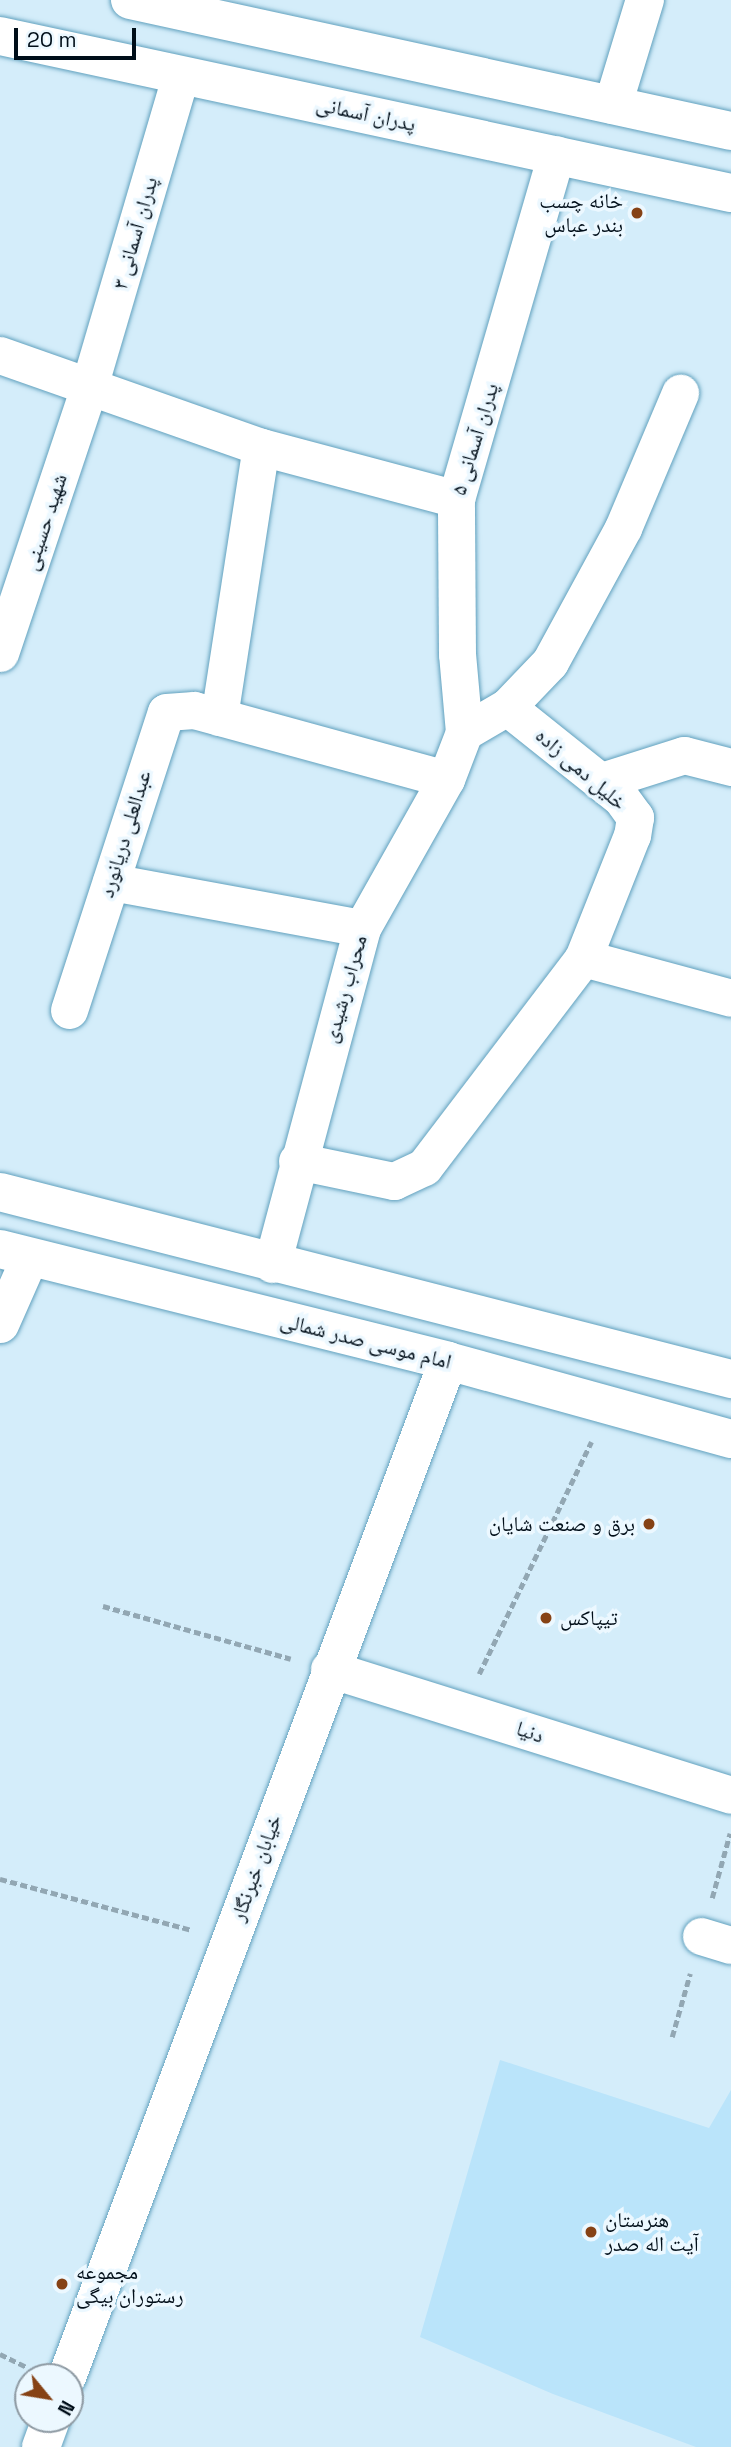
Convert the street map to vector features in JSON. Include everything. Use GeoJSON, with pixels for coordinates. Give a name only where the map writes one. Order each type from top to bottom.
{"type":"FeatureCollection","features":[{"type":"Feature","properties":{"kind":"main road"},"geometry":{"type":"LineString","coordinates":[[130,0],[731,131]]}},
{"type":"Feature","properties":{"kind":"main road"},"geometry":{"type":"LineString","coordinates":[[613,104],[645,0]]}},
{"type":"Feature","properties":{"kind":"main road","name":"پدران آسمانی"},"geometry":{"type":"LineString","coordinates":[[0,36],[556,154],[731,194]]}},
{"type":"Feature","properties":{"kind":"main road"},"geometry":{"type":"LineString","coordinates":[[0,1192],[272,1264],[731,1379]]}},
{"type":"Feature","properties":{"kind":"main road","name":"امام موسی صدر شمالی"},"geometry":{"type":"LineString","coordinates":[[15,1252],[448,1361],[731,1438]]}},
{"type":"Feature","properties":{"kind":"main road","name":"خیابان خبرنگار"},"geometry":{"type":"LineString","coordinates":[[56,2363],[229,1940],[329,1669],[448,1361]]}},
{"type":"Feature","properties":{"kind":"street","name":"پدران آسمانی ۳"},"geometry":{"type":"LineString","coordinates":[[88,390],[181,75]]}},
{"type":"Feature","properties":{"kind":"street","name":"پدران آسمانی ۵"},"geometry":{"type":"LineString","coordinates":[[464,732],[457,654],[456,499],[556,154]]}},
{"type":"Feature","properties":{"kind":"street"},"geometry":{"type":"LineString","coordinates":[[0,355],[88,390],[261,447],[456,499]]}},
{"type":"Feature","properties":{"kind":"street","name":"شهید حسینی"},"geometry":{"type":"LineString","coordinates":[[0,653],[88,390]]}},
{"type":"Feature","properties":{"kind":"street"},"geometry":{"type":"LineString","coordinates":[[464,732],[507,707],[550,662],[623,528],[680,393]]}},
{"type":"Feature","properties":{"kind":"street"},"geometry":{"type":"LineString","coordinates":[[219,717],[261,447]]}},
{"type":"Feature","properties":{"kind":"street","name":"خلیل دمی زاده"},"geometry":{"type":"LineString","coordinates":[[507,707],[602,781],[635,817],[632,835],[583,958]]}},
{"type":"Feature","properties":{"kind":"street","name":"عبدالعلی دریانورد"},"geometry":{"type":"LineString","coordinates":[[69,1010],[166,712],[178,708],[219,717],[446,779]]}},
{"type":"Feature","properties":{"kind":"street","name":"محراب رشیدی"},"geometry":{"type":"LineString","coordinates":[[272,1264],[297,1161],[362,928],[446,779],[464,732]]}},
{"type":"Feature","properties":{"kind":"street"},"geometry":{"type":"LineString","coordinates":[[602,781],[684,755],[731,767]]}},
{"type":"Feature","properties":{"kind":"street"},"geometry":{"type":"LineString","coordinates":[[111,882],[362,928]]}},
{"type":"Feature","properties":{"kind":"street"},"geometry":{"type":"LineString","coordinates":[[297,1161],[394,1181],[424,1167],[583,958],[731,998]]}},
{"type":"Feature","properties":{"kind":"street"},"geometry":{"type":"LineString","coordinates":[[0,1324],[15,1252]]}},
{"type":"Feature","properties":{"kind":"street","name":"دنیا"},"geometry":{"type":"LineString","coordinates":[[329,1669],[731,1795]]}},
{"type":"Feature","properties":{"kind":"path"},"geometry":{"type":"LineString","coordinates":[[463,1709],[610,1404]]}},
{"type":"Feature","properties":{"kind":"path"},"geometry":{"type":"LineString","coordinates":[[103,1606],[329,1669]]}},
{"type":"Feature","properties":{"kind":"path"},"geometry":{"type":"LineString","coordinates":[[0,1879],[229,1940]]}},
{"type":"Feature","properties":{"kind":"path"},"geometry":{"type":"LineString","coordinates":[[0,2354],[23,2363]]}},
{"type":"Feature","properties":{"kind":"shaded area","name":"هنرستان آیت اله صدر"},"geometry":{"type":"Polygon","coordinates":[[[500,2060],[709,2128],[731,2090],[731,2447],[696,2447],[553,2394],[420,2337],[500,2060]]]}},
{"type":"Feature","properties":{"kind":"place","name":"خانه چسب بندر عباس"},"geometry":{"type":"Point","coordinates":[637,213]}},
{"type":"Feature","properties":{"kind":"place","name":"برق و صنعت شایان"},"geometry":{"type":"Point","coordinates":[649,1524]}},
{"type":"Feature","properties":{"kind":"place","name":"تیپاکس"},"geometry":{"type":"Point","coordinates":[546,1618]}},
{"type":"Feature","properties":{"kind":"place","name":"هنرستان آیت اله صدر"},"geometry":{"type":"Point","coordinates":[591,2232]}},
{"type":"Feature","properties":{"kind":"place","name":"مجموعه رستوران بیگی"},"geometry":{"type":"Point","coordinates":[62,2284]}}]}
